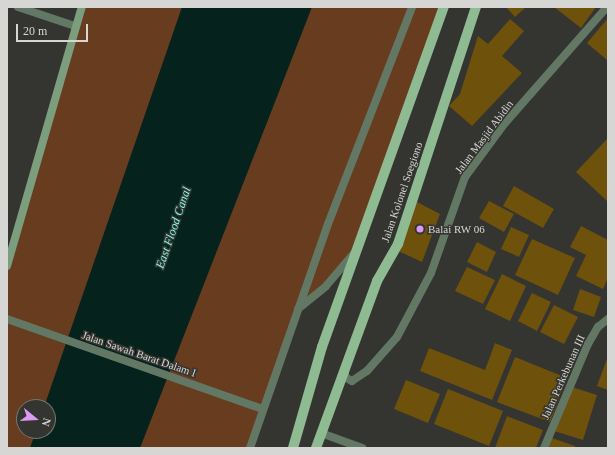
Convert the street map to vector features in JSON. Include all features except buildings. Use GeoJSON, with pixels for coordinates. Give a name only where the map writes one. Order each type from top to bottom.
{"type":"FeatureCollection","features":[{"type":"Feature","properties":{"kind":"main road","name":"Jalan Kolonel Soegiono"},"geometry":{"type":"LineString","coordinates":[[293,448],[356,250],[444,7]]}},
{"type":"Feature","properties":{"kind":"main road","name":"Jalan Kolonel Soegiono"},"geometry":{"type":"LineString","coordinates":[[316,448],[377,281],[398,244],[476,7]]}},
{"type":"Feature","properties":{"kind":"street"},"geometry":{"type":"LineString","coordinates":[[18,7],[75,26]]}},
{"type":"Feature","properties":{"kind":"street"},"geometry":{"type":"LineString","coordinates":[[7,266],[75,26],[82,7]]}},
{"type":"Feature","properties":{"kind":"street"},"geometry":{"type":"LineString","coordinates":[[250,448],[298,309],[412,7]]}},
{"type":"Feature","properties":{"kind":"street","name":"Jalan Masjid Abidin"},"geometry":{"type":"LineString","coordinates":[[345,368],[345,377],[352,381],[367,371],[397,337],[432,273],[465,177],[505,123],[607,7]]}},
{"type":"Feature","properties":{"kind":"street"},"geometry":{"type":"LineString","coordinates":[[298,309],[326,286],[356,250]]}},
{"type":"Feature","properties":{"kind":"street","name":"Jalan Sawah Barat Dalam I"},"geometry":{"type":"LineString","coordinates":[[7,319],[263,409]]}},
{"type":"Feature","properties":{"kind":"street","name":"Jalan Perkebunan III"},"geometry":{"type":"LineString","coordinates":[[544,448],[588,344],[598,327],[608,319]]}},
{"type":"Feature","properties":{"kind":"street"},"geometry":{"type":"LineString","coordinates":[[321,433],[362,448]]}},
{"type":"Feature","properties":{"kind":"shaded area"},"geometry":{"type":"Polygon","coordinates":[[[82,7],[444,7],[356,250],[298,309],[250,448],[7,448],[7,266],[82,7]]]}},
{"type":"Feature","properties":{"kind":"water","name":"East Flood Canal"},"geometry":{"type":"Polygon","coordinates":[[[182,7],[312,7],[140,448],[30,448],[33,439],[56,439],[56,399],[47,399],[182,7]]]}},
{"type":"Feature","properties":{"kind":"place","name":"Balai RW 06"},"geometry":{"type":"Point","coordinates":[420,229]}}]}
